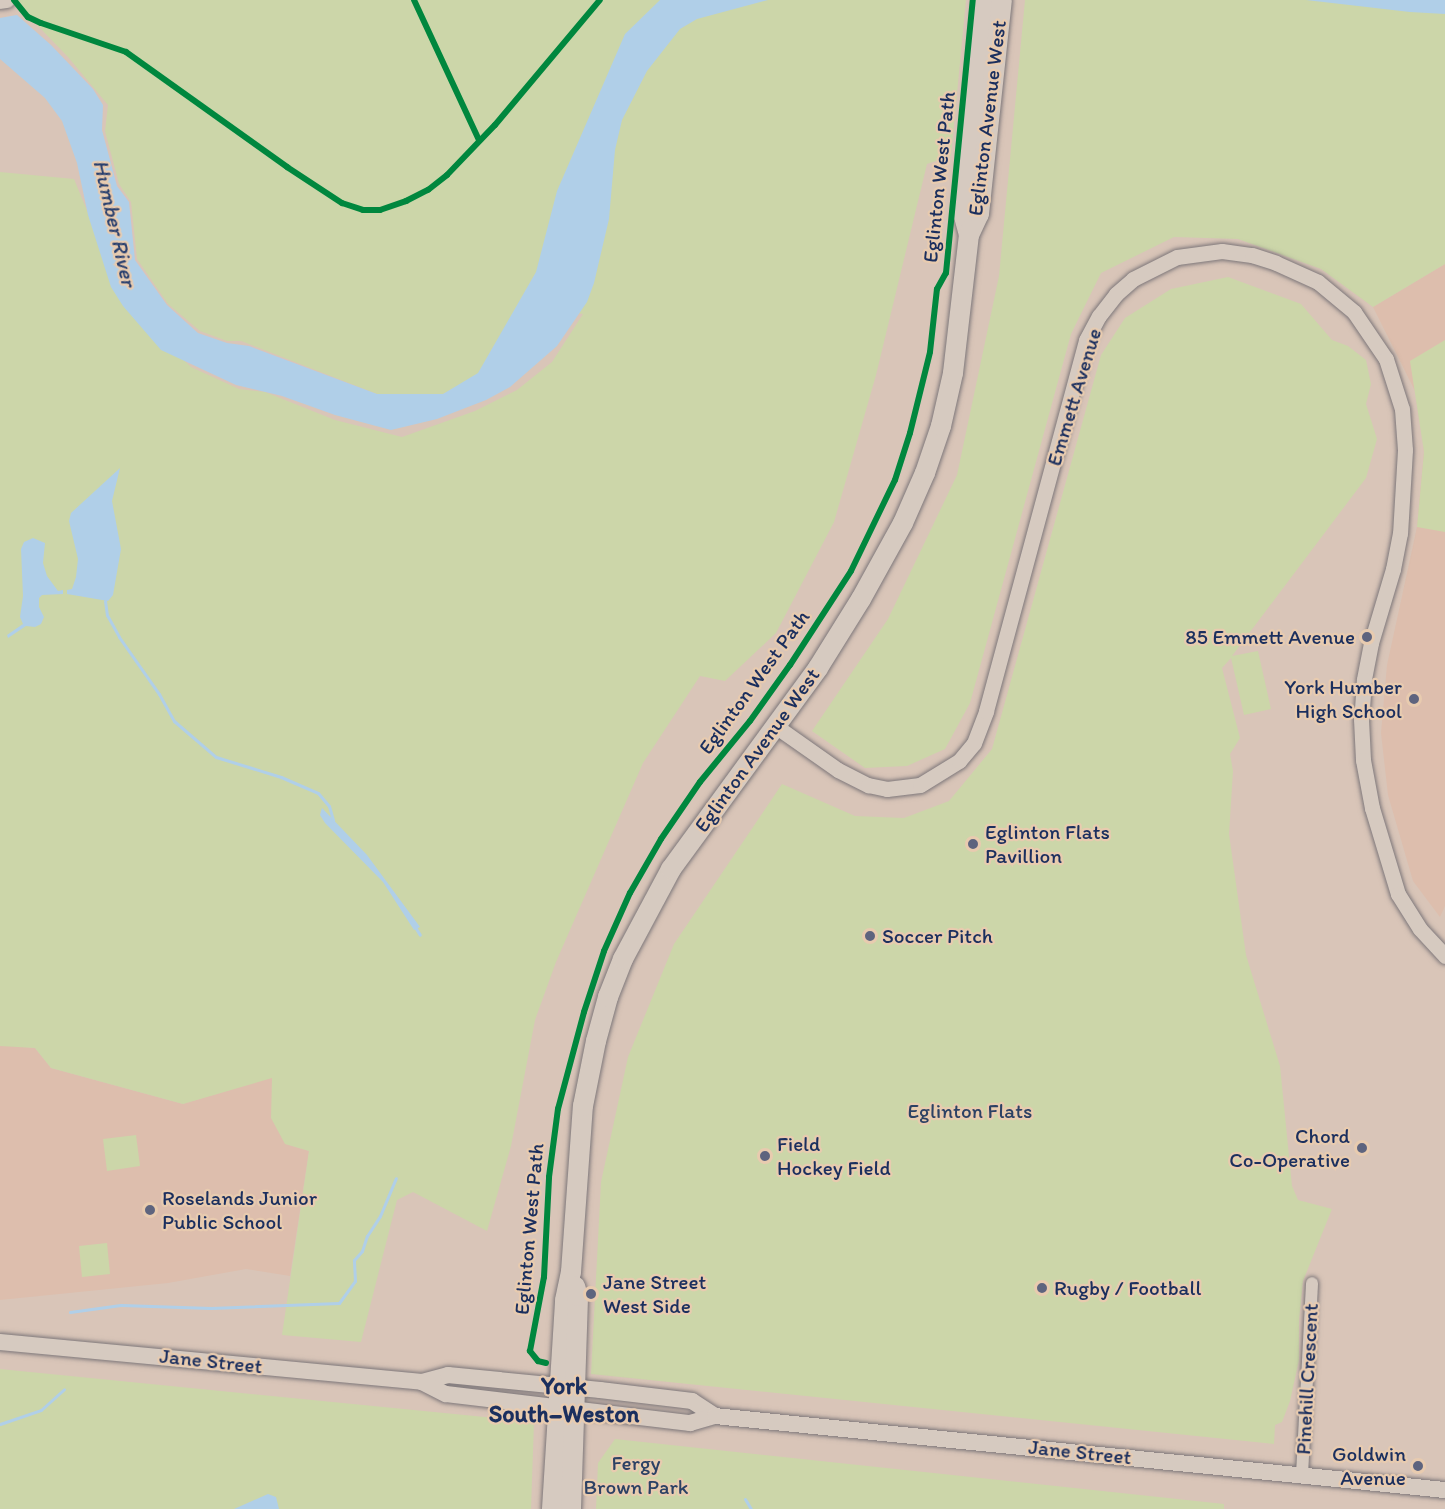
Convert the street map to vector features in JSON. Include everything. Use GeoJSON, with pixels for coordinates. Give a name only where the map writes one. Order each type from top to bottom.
{"type":"FeatureCollection","features":[{"type":"Feature","properties":{"kind":"main road"},"geometry":{"type":"LineString","coordinates":[[0,1],[6,0]]}},
{"type":"Feature","properties":{"kind":"main road","name":"Eglinton Avenue West"},"geometry":{"type":"LineString","coordinates":[[972,214],[984,0]]}},
{"type":"Feature","properties":{"kind":"main road","name":"Eglinton Avenue West"},"geometry":{"type":"LineString","coordinates":[[552,1509],[568,1387],[565,1300],[571,1272],[583,1106],[608,996],[623,959],[671,869],[774,725],[818,668],[861,600],[903,523],[925,473],[941,426],[953,373],[969,235],[1002,0]]}},
{"type":"Feature","properties":{"kind":"main road","name":"Jane Street"},"geometry":{"type":"LineString","coordinates":[[0,1342],[422,1382],[448,1375],[568,1387],[692,1401],[715,1416]]}},
{"type":"Feature","properties":{"kind":"main road","name":"Jane Street"},"geometry":{"type":"LineString","coordinates":[[422,1382],[446,1394],[690,1423],[715,1416],[1445,1490]]}},
{"type":"Feature","properties":{"kind":"main road","name":"Eglinton Avenue West"},"geometry":{"type":"LineString","coordinates":[[566,1408],[571,1509]]}},
{"type":"Feature","properties":{"kind":"street","name":"Emmett Avenue"},"geometry":{"type":"LineString","coordinates":[[774,725],[838,770],[868,785],[887,789],[920,785],[959,761],[974,743],[986,711],[1086,340],[1099,316],[1116,294],[1133,279],[1177,257],[1222,251],[1252,255],[1276,263],[1318,282],[1354,312],[1386,359],[1402,409],[1405,450],[1400,533],[1394,569],[1371,643],[1364,680],[1361,719],[1363,760],[1372,808],[1398,894],[1420,929],[1445,956]]}},
{"type":"Feature","properties":{"kind":"street","name":"Pinehill Crescent"},"geometry":{"type":"LineString","coordinates":[[1302,1475],[1312,1283]]}},
{"type":"Feature","properties":{"kind":"shaded area","name":"York Humber High School"},"geometry":{"type":"Polygon","coordinates":[[[1445,264],[1445,906],[1440,917],[1413,881],[1388,795],[1381,733],[1387,665],[1417,527],[1424,452],[1418,397],[1373,307],[1445,264]]]}},
{"type":"Feature","properties":{"kind":"shaded area","name":"Roselands Junior Public School"},"geometry":{"type":"Polygon","coordinates":[[[0,1046],[35,1048],[51,1068],[183,1104],[272,1077],[272,1118],[286,1144],[309,1151],[290,1276],[246,1269],[168,1283],[0,1300],[0,1046]]]}},
{"type":"Feature","properties":{"kind":"green space"},"geometry":{"type":"Polygon","coordinates":[[[13,0],[966,0],[951,156],[927,164],[876,375],[834,522],[776,633],[725,681],[700,676],[643,763],[556,962],[535,1020],[511,1146],[487,1231],[413,1192],[397,1200],[361,1342],[282,1335],[309,1151],[285,1144],[271,1118],[272,1078],[183,1104],[51,1068],[35,1048],[0,1046],[0,172],[74,179],[100,242],[152,330],[191,367],[239,389],[265,392],[335,420],[402,437],[475,411],[517,390],[552,362],[583,314],[527,305],[480,376],[443,394],[377,394],[241,341],[227,341],[200,331],[168,304],[137,259],[131,202],[119,184],[105,131],[108,105],[68,57],[13,0]]]}},
{"type":"Feature","properties":{"kind":"green space"},"geometry":{"type":"Polygon","coordinates":[[[1025,0],[1445,0],[1445,264],[1373,307],[1321,269],[1238,239],[1174,237],[1101,273],[1071,334],[970,703],[945,749],[907,766],[865,768],[812,731],[888,619],[957,475],[999,276],[1025,0]]]}},
{"type":"Feature","properties":{"kind":"green space","name":"Eglinton Flats"},"geometry":{"type":"Polygon","coordinates":[[[1228,277],[1301,304],[1332,340],[1348,346],[1366,360],[1371,384],[1366,404],[1377,439],[1366,478],[1232,656],[1258,651],[1271,709],[1244,715],[1231,658],[1222,668],[1240,738],[1230,754],[1233,771],[1229,834],[1246,955],[1280,1066],[1292,1186],[1298,1200],[1332,1209],[1303,1281],[1299,1320],[1299,1360],[1290,1401],[1282,1422],[1275,1425],[1274,1444],[591,1374],[601,1182],[628,1057],[674,944],[782,784],[855,816],[904,818],[949,801],[992,749],[1101,355],[1125,318],[1171,289],[1228,277]]]}},
{"type":"Feature","properties":{"kind":"green space"},"geometry":{"type":"Polygon","coordinates":[[[1445,340],[1445,532],[1417,527],[1424,452],[1410,361],[1445,340]]]}},
{"type":"Feature","properties":{"kind":"green space"},"geometry":{"type":"Polygon","coordinates":[[[136,1135],[140,1166],[107,1171],[103,1139],[136,1135]]]}},
{"type":"Feature","properties":{"kind":"green space"},"geometry":{"type":"Polygon","coordinates":[[[107,1243],[110,1274],[82,1277],[79,1246],[107,1243]]]}},
{"type":"Feature","properties":{"kind":"green space"},"geometry":{"type":"Polygon","coordinates":[[[0,1369],[534,1422],[531,1509],[0,1509],[0,1369]]]}},
{"type":"Feature","properties":{"kind":"green space","name":"Fergy Brown Park"},"geometry":{"type":"Polygon","coordinates":[[[615,1439],[1224,1504],[1224,1509],[596,1509],[598,1463],[615,1439]]]}},
{"type":"Feature","properties":{"kind":"water","name":"Humber River"},"geometry":{"type":"Polygon","coordinates":[[[0,0],[51,45],[93,89],[103,105],[102,130],[117,186],[129,202],[135,260],[167,305],[198,333],[227,343],[249,346],[377,394],[443,394],[478,373],[536,272],[557,191],[625,34],[660,0],[768,0],[697,19],[680,29],[647,71],[622,120],[615,150],[609,219],[594,283],[587,302],[557,346],[510,387],[486,400],[437,419],[391,430],[335,415],[282,396],[236,385],[161,350],[123,306],[111,287],[88,215],[77,163],[62,121],[45,98],[0,59],[0,0]]]}},
{"type":"Feature","properties":{"kind":"water"},"geometry":{"type":"Polygon","coordinates":[[[1306,0],[1445,0],[1445,14],[1410,12],[1306,0]]]}},
{"type":"Feature","properties":{"kind":"water"},"geometry":{"type":"Polygon","coordinates":[[[120,468],[112,501],[121,549],[113,595],[108,601],[67,594],[67,590],[72,589],[76,577],[78,559],[69,521],[71,513],[120,468]]]}},
{"type":"Feature","properties":{"kind":"water"},"geometry":{"type":"Polygon","coordinates":[[[33,538],[45,543],[43,563],[47,576],[58,591],[63,590],[63,594],[42,595],[39,598],[39,607],[44,617],[41,624],[35,627],[26,626],[8,638],[7,635],[23,624],[20,617],[23,596],[21,549],[24,542],[33,538]]]}},
{"type":"Feature","properties":{"kind":"water"},"geometry":{"type":"Polygon","coordinates":[[[322,808],[367,855],[420,927],[414,930],[383,882],[325,823],[320,815],[322,808]]]}},
{"type":"Feature","properties":{"kind":"water"},"geometry":{"type":"Polygon","coordinates":[[[268,1494],[276,1497],[279,1509],[234,1509],[268,1494]]]}},
{"type":"Feature","properties":{"kind":"pier"},"geometry":{"type":"Polygon","coordinates":[[[0,0],[9,0],[22,14],[0,18],[0,0]]]}},
{"type":"Feature","properties":{"kind":"waterway"},"geometry":{"type":"LineString","coordinates":[[105,601],[107,615],[119,637],[159,694],[174,721],[216,757],[281,777],[318,793],[329,806],[333,820]]}},
{"type":"Feature","properties":{"kind":"waterway"},"geometry":{"type":"LineString","coordinates":[[415,927],[420,935]]}},
{"type":"Feature","properties":{"kind":"waterway"},"geometry":{"type":"LineString","coordinates":[[70,1312],[121,1305],[211,1308],[339,1303],[355,1281],[354,1260],[362,1251],[367,1236],[380,1216],[396,1178]]}},
{"type":"Feature","properties":{"kind":"waterway"},"geometry":{"type":"LineString","coordinates":[[0,1424],[41,1410],[64,1389]]}},
{"type":"Feature","properties":{"kind":"waterway"},"geometry":{"type":"LineString","coordinates":[[745,1499],[751,1509]]}},
{"type":"Feature","properties":{"kind":"cycle path"},"geometry":{"type":"LineString","coordinates":[[14,0],[28,17],[126,52],[287,167],[342,203],[363,210],[380,210],[406,201],[428,190],[447,175],[495,125],[600,0]]}},
{"type":"Feature","properties":{"kind":"cycle path"},"geometry":{"type":"LineString","coordinates":[[414,0],[479,140]]}},
{"type":"Feature","properties":{"kind":"cycle path","name":"Eglinton West Path"},"geometry":{"type":"LineString","coordinates":[[546,1363],[538,1361],[530,1351],[544,1277],[549,1177],[558,1109],[584,1012],[604,951],[630,893],[661,839],[700,782],[750,721],[790,665],[851,571],[895,480],[910,433],[930,352],[937,289],[946,273],[973,0]]}},
{"type":"Feature","properties":{"kind":"place","name":"85 Emmett Avenue"},"geometry":{"type":"Point","coordinates":[1367,637]}},
{"type":"Feature","properties":{"kind":"place","name":"York Humber High School"},"geometry":{"type":"Point","coordinates":[1414,699]}},
{"type":"Feature","properties":{"kind":"place","name":"Eglinton Flats Pavillion"},"geometry":{"type":"Point","coordinates":[973,844]}},
{"type":"Feature","properties":{"kind":"place","name":"Soccer Pitch"},"geometry":{"type":"Point","coordinates":[870,936]}},
{"type":"Feature","properties":{"kind":"place","name":"Chord Co-Operative"},"geometry":{"type":"Point","coordinates":[1362,1148]}},
{"type":"Feature","properties":{"kind":"place","name":"Field Hockey Field"},"geometry":{"type":"Point","coordinates":[765,1156]}},
{"type":"Feature","properties":{"kind":"place","name":"Roselands Junior Public School"},"geometry":{"type":"Point","coordinates":[150,1210]}},
{"type":"Feature","properties":{"kind":"place","name":"Rugby / Football"},"geometry":{"type":"Point","coordinates":[1042,1288]}},
{"type":"Feature","properties":{"kind":"place","name":"Jane Street West Side"},"geometry":{"type":"Point","coordinates":[591,1294]}},
{"type":"Feature","properties":{"kind":"place","name":"Goldwin Avenue"},"geometry":{"type":"Point","coordinates":[1418,1466]}},
{"type":"Feature","properties":{"kind":"district","name":"York South–Weston"},"geometry":{"type":"Point","coordinates":[564,1400]}}]}
